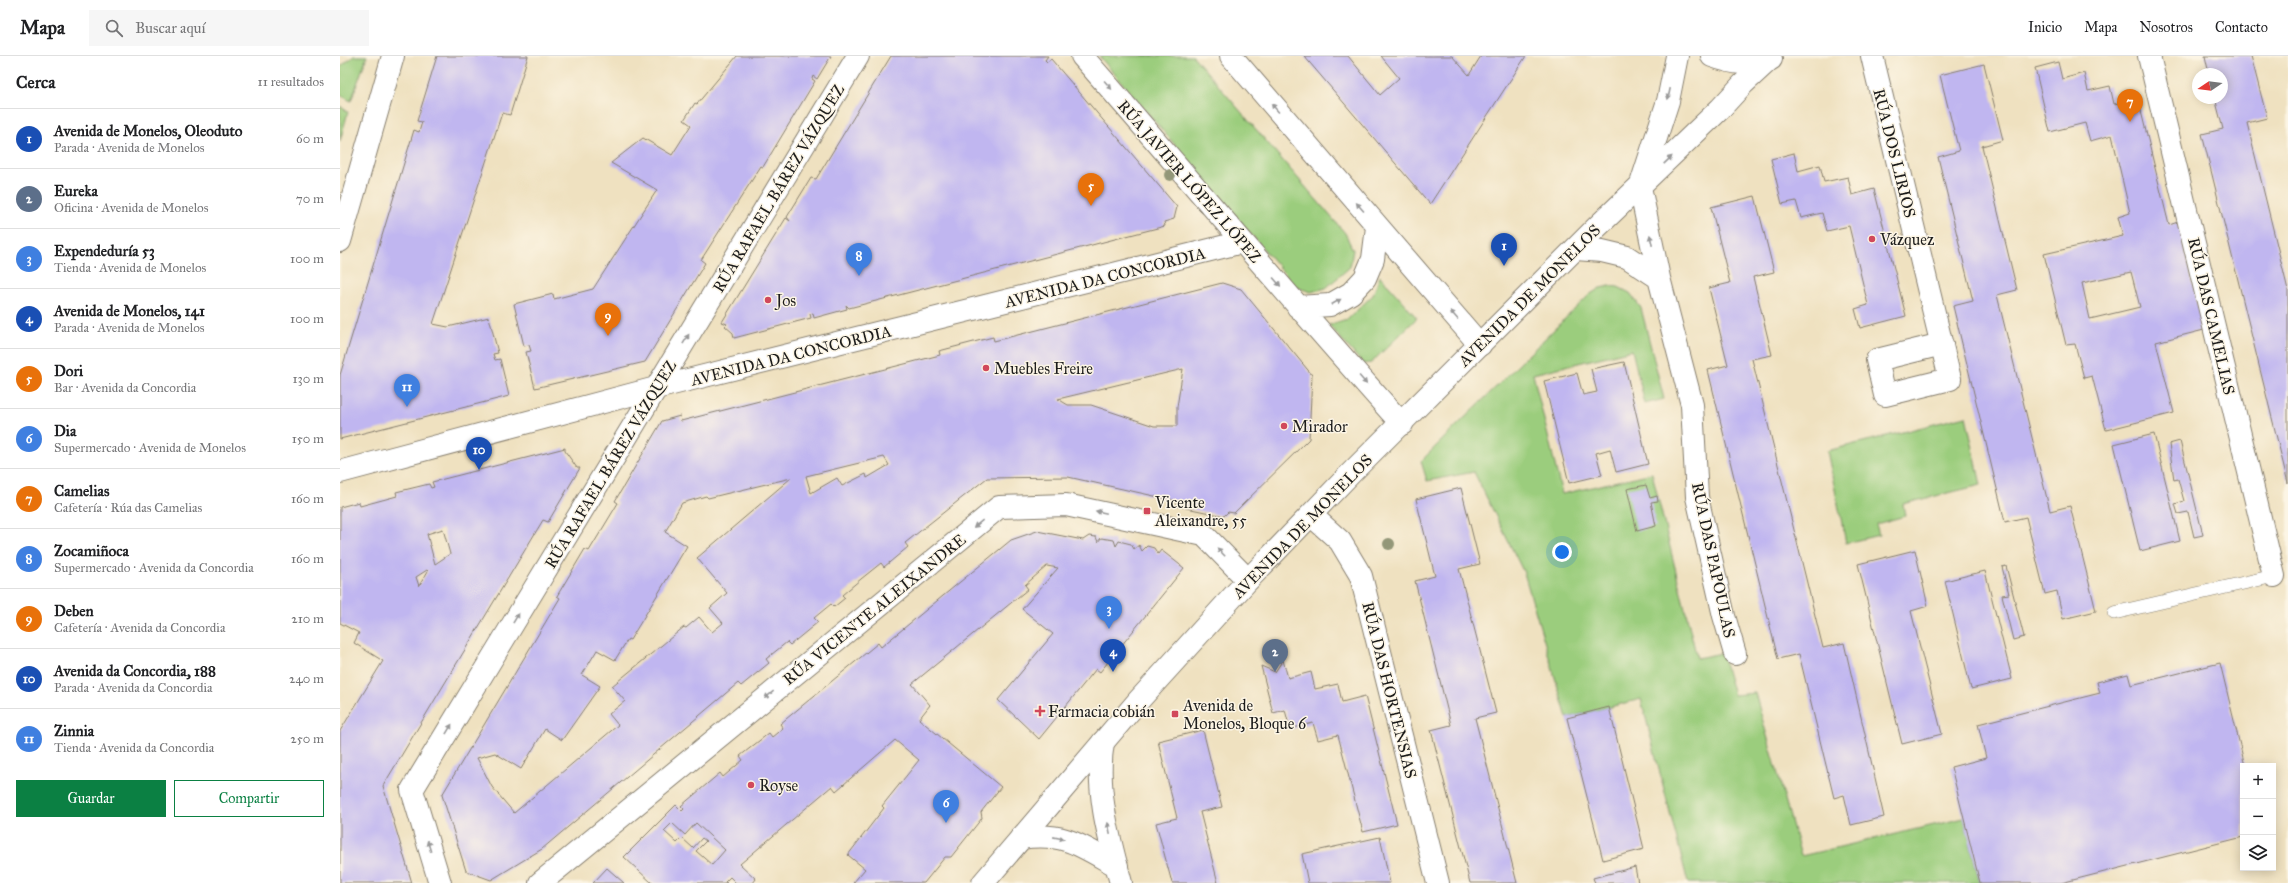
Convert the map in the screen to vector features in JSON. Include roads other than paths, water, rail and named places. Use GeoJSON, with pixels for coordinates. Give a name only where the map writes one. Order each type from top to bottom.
{"type":"FeatureCollection","features":[{"type":"Feature","properties":{"kind":"street"},"geometry":{"type":"LineString","coordinates":[[340,241],[394,56]]}},
{"type":"Feature","properties":{"kind":"street","name":"RÚA RAFAEL BÁREZ VÁZQUEZ"},"geometry":{"type":"LineString","coordinates":[[440,883],[412,790],[858,56]]}},
{"type":"Feature","properties":{"kind":"street","name":"RÚA JAVIER LÓPEZ LÓPEZ"},"geometry":{"type":"LineString","coordinates":[[1082,56],[1187,176],[1298,307],[1402,424]]}},
{"type":"Feature","properties":{"kind":"street"},"geometry":{"type":"LineString","coordinates":[[1231,56],[1480,345]]}},
{"type":"Feature","properties":{"kind":"street","name":"AVENIDA DE MONELOS"},"geometry":{"type":"LineString","coordinates":[[1640,187],[1668,101],[1677,56]]}},
{"type":"Feature","properties":{"kind":"street"},"geometry":{"type":"LineString","coordinates":[[1712,56],[1729,62],[1750,64],[1774,58]]}},
{"type":"Feature","properties":{"kind":"street","name":"RÚA DOS LIRIOS"},"geometry":{"type":"LineString","coordinates":[[1872,56],[1942,344]]}},
{"type":"Feature","properties":{"kind":"street","name":"RÚA DAS CAMELIAS"},"geometry":{"type":"LineString","coordinates":[[2149,56],[2274,576]]}},
{"type":"Feature","properties":{"kind":"street","name":"AVENIDA DE MONELOS"},"geometry":{"type":"LineString","coordinates":[[983,883],[1103,742],[1248,580],[1576,249],[1720,110],[1743,84],[1774,58]]}},
{"type":"Feature","properties":{"kind":"street","name":"RÚA DAS PAPOULAS"},"geometry":{"type":"LineString","coordinates":[[1640,187],[1659,278],[1692,405],[1697,497],[1724,616],[1735,654]]}},
{"type":"Feature","properties":{"kind":"street"},"geometry":{"type":"LineString","coordinates":[[1298,307],[1330,305],[1351,293],[1365,278],[1373,259],[1377,227]]}},
{"type":"Feature","properties":{"kind":"street","name":"AVENIDA DA CONCORDIA"},"geometry":{"type":"LineString","coordinates":[[340,472],[656,388],[1242,242]]}},
{"type":"Feature","properties":{"kind":"street"},"geometry":{"type":"LineString","coordinates":[[1576,249],[1602,251],[1627,257],[1659,278]]}},
{"type":"Feature","properties":{"kind":"street","name":"RÚA VICENTE ALEIXANDRE"},"geometry":{"type":"LineString","coordinates":[[540,883],[999,507],[1066,505],[1204,535],[1248,580]]}},
{"type":"Feature","properties":{"kind":"street","name":"RÚA DAS HORTENSIAS"},"geometry":{"type":"LineString","coordinates":[[1311,515],[1340,541],[1361,576],[1438,883]]}},
{"type":"Feature","properties":{"kind":"street"},"geometry":{"type":"LineString","coordinates":[[1103,742],[1099,765],[1101,790],[1119,875]]}},
{"type":"Feature","properties":{"kind":"street"},"geometry":{"type":"LineString","coordinates":[[1021,838],[1043,835],[1065,839],[1082,846],[1119,875]]}},
{"type":"Feature","properties":{"kind":"lane"},"geometry":{"type":"LineString","coordinates":[[2114,613],[2274,576]]}},
{"type":"Feature","properties":{"kind":"place","name":"Camelias"},"geometry":{"type":"Point","coordinates":[2130,122]}},
{"type":"Feature","properties":{"kind":"place","name":"Dori"},"geometry":{"type":"Point","coordinates":[1091,206]}},
{"type":"Feature","properties":{"kind":"place","name":"Vázquez"},"geometry":{"type":"Point","coordinates":[1872,239]}},
{"type":"Feature","properties":{"kind":"place","name":"Avenida de Monelos, Oleoduto"},"geometry":{"type":"Point","coordinates":[1504,266]}},
{"type":"Feature","properties":{"kind":"place","name":"Zocamiñoca"},"geometry":{"type":"Point","coordinates":[859,276]}},
{"type":"Feature","properties":{"kind":"place","name":"Jos"},"geometry":{"type":"Point","coordinates":[768,300]}},
{"type":"Feature","properties":{"kind":"place","name":"Deben"},"geometry":{"type":"Point","coordinates":[608,336]}},
{"type":"Feature","properties":{"kind":"place","name":"Muebles Freire"},"geometry":{"type":"Point","coordinates":[986,368]}},
{"type":"Feature","properties":{"kind":"place","name":"Zinnia"},"geometry":{"type":"Point","coordinates":[407,407]}},
{"type":"Feature","properties":{"kind":"place","name":"Mirador"},"geometry":{"type":"Point","coordinates":[1284,426]}},
{"type":"Feature","properties":{"kind":"place","name":"Avenida da Concordia, 188"},"geometry":{"type":"Point","coordinates":[479,470]}},
{"type":"Feature","properties":{"kind":"place","name":"Vicente Aleixandre, 55"},"geometry":{"type":"Point","coordinates":[1147,511]}},
{"type":"Feature","properties":{"kind":"place","name":"Expendeduría 53"},"geometry":{"type":"Point","coordinates":[1109,629]}},
{"type":"Feature","properties":{"kind":"place","name":"Avenida de Monelos, 141"},"geometry":{"type":"Point","coordinates":[1113,672]}},
{"type":"Feature","properties":{"kind":"place","name":"Eureka"},"geometry":{"type":"Point","coordinates":[1275,672]}},
{"type":"Feature","properties":{"kind":"place","name":"Farmacia cobián"},"geometry":{"type":"Point","coordinates":[1040,711]}},
{"type":"Feature","properties":{"kind":"place","name":"Avenida de Monelos, Bloque 6"},"geometry":{"type":"Point","coordinates":[1175,714]}},
{"type":"Feature","properties":{"kind":"place","name":"Royse"},"geometry":{"type":"Point","coordinates":[751,785]}},
{"type":"Feature","properties":{"kind":"place","name":"Dia"},"geometry":{"type":"Point","coordinates":[946,823]}}]}
